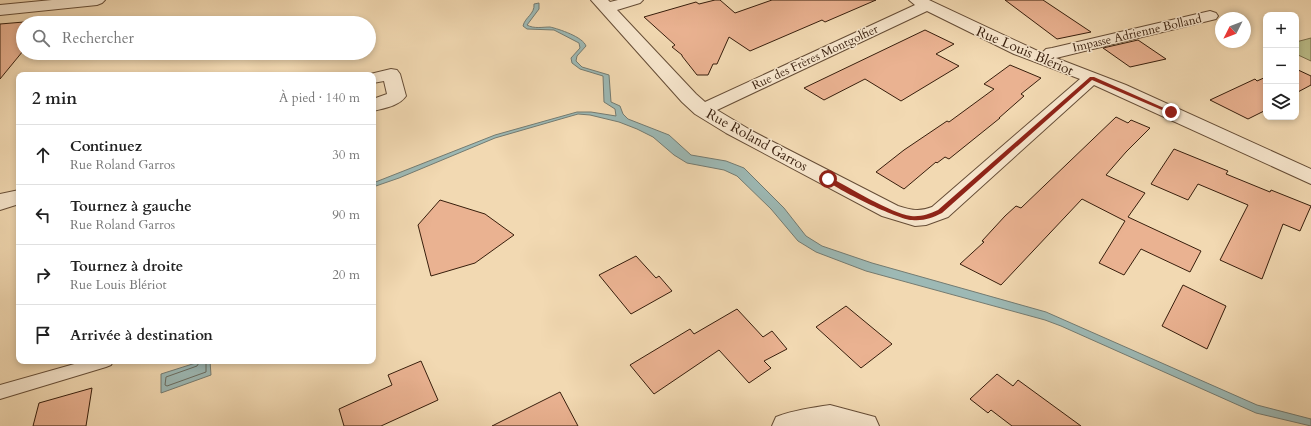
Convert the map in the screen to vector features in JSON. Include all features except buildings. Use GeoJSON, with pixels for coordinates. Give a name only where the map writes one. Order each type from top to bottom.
{"type":"FeatureCollection","features":[{"type":"Feature","properties":{"kind":"street"},"geometry":{"type":"LineString","coordinates":[[0,10],[51,2],[97,0]]}},
{"type":"Feature","properties":{"kind":"street"},"geometry":{"type":"LineString","coordinates":[[602,4],[635,0]]}},
{"type":"Feature","properties":{"kind":"street","name":"Rue Louis Blériot"},"geometry":{"type":"LineString","coordinates":[[922,3],[975,30],[1171,112],[1311,177]]}},
{"type":"Feature","properties":{"kind":"street","name":"Rue des Frères Montgolfier"},"geometry":{"type":"LineString","coordinates":[[702,110],[922,3]]}},
{"type":"Feature","properties":{"kind":"street","name":"Rue Roland Garros"},"geometry":{"type":"LineString","coordinates":[[602,4],[689,98],[702,110],[720,122],[768,148],[890,211],[911,218],[928,218],[940,212],[1092,78]]}},
{"type":"Feature","properties":{"kind":"street","name":"Impasse Adrienne Bolland"},"geometry":{"type":"LineString","coordinates":[[1044,60],[1052,53],[1210,16]]}},
{"type":"Feature","properties":{"kind":"street"},"geometry":{"type":"LineString","coordinates":[[376,77],[391,74],[397,96],[384,103],[376,104]]}},
{"type":"Feature","properties":{"kind":"street"},"geometry":{"type":"LineString","coordinates":[[0,202],[16,198]]}},
{"type":"Feature","properties":{"kind":"street"},"geometry":{"type":"LineString","coordinates":[[786,426],[830,418],[865,426]]}},
{"type":"Feature","properties":{"kind":"lane"},"geometry":{"type":"LineString","coordinates":[[0,392],[96,364]]}},
{"type":"Feature","properties":{"kind":"green space"},"geometry":{"type":"Polygon","coordinates":[[[1311,38],[1311,61],[1299,55],[1299,41],[1311,38]]]}},
{"type":"Feature","properties":{"kind":"water"},"geometry":{"type":"Polygon","coordinates":[[[539,3],[539,9],[527,25],[535,27],[550,27],[570,34],[584,43],[586,46],[577,56],[576,61],[582,67],[609,75],[611,102],[620,106],[623,114],[628,119],[669,135],[691,155],[726,161],[744,168],[784,208],[806,236],[822,246],[872,263],[1046,312],[1257,405],[1311,419],[1311,426],[1256,413],[1045,320],[866,271],[816,252],[798,241],[771,209],[737,176],[724,170],[687,163],[674,155],[653,137],[619,122],[590,115],[578,114],[495,138],[399,178],[376,186],[376,182],[495,135],[577,112],[591,112],[616,116],[615,109],[604,102],[603,76],[580,69],[572,63],[571,58],[580,48],[579,43],[554,30],[527,29],[523,26],[533,10],[534,4],[539,3]]]}},
{"type":"Feature","properties":{"kind":"water"},"geometry":{"type":"Polygon","coordinates":[[[193,364],[210,364],[211,375],[161,393],[161,374],[193,364]]]}},
{"type":"Feature","properties":{"kind":"route"},"geometry":{"type":"LineString","coordinates":[[828,179],[890,211],[911,218],[928,218],[940,212],[1092,78],[1171,112]]}}]}
